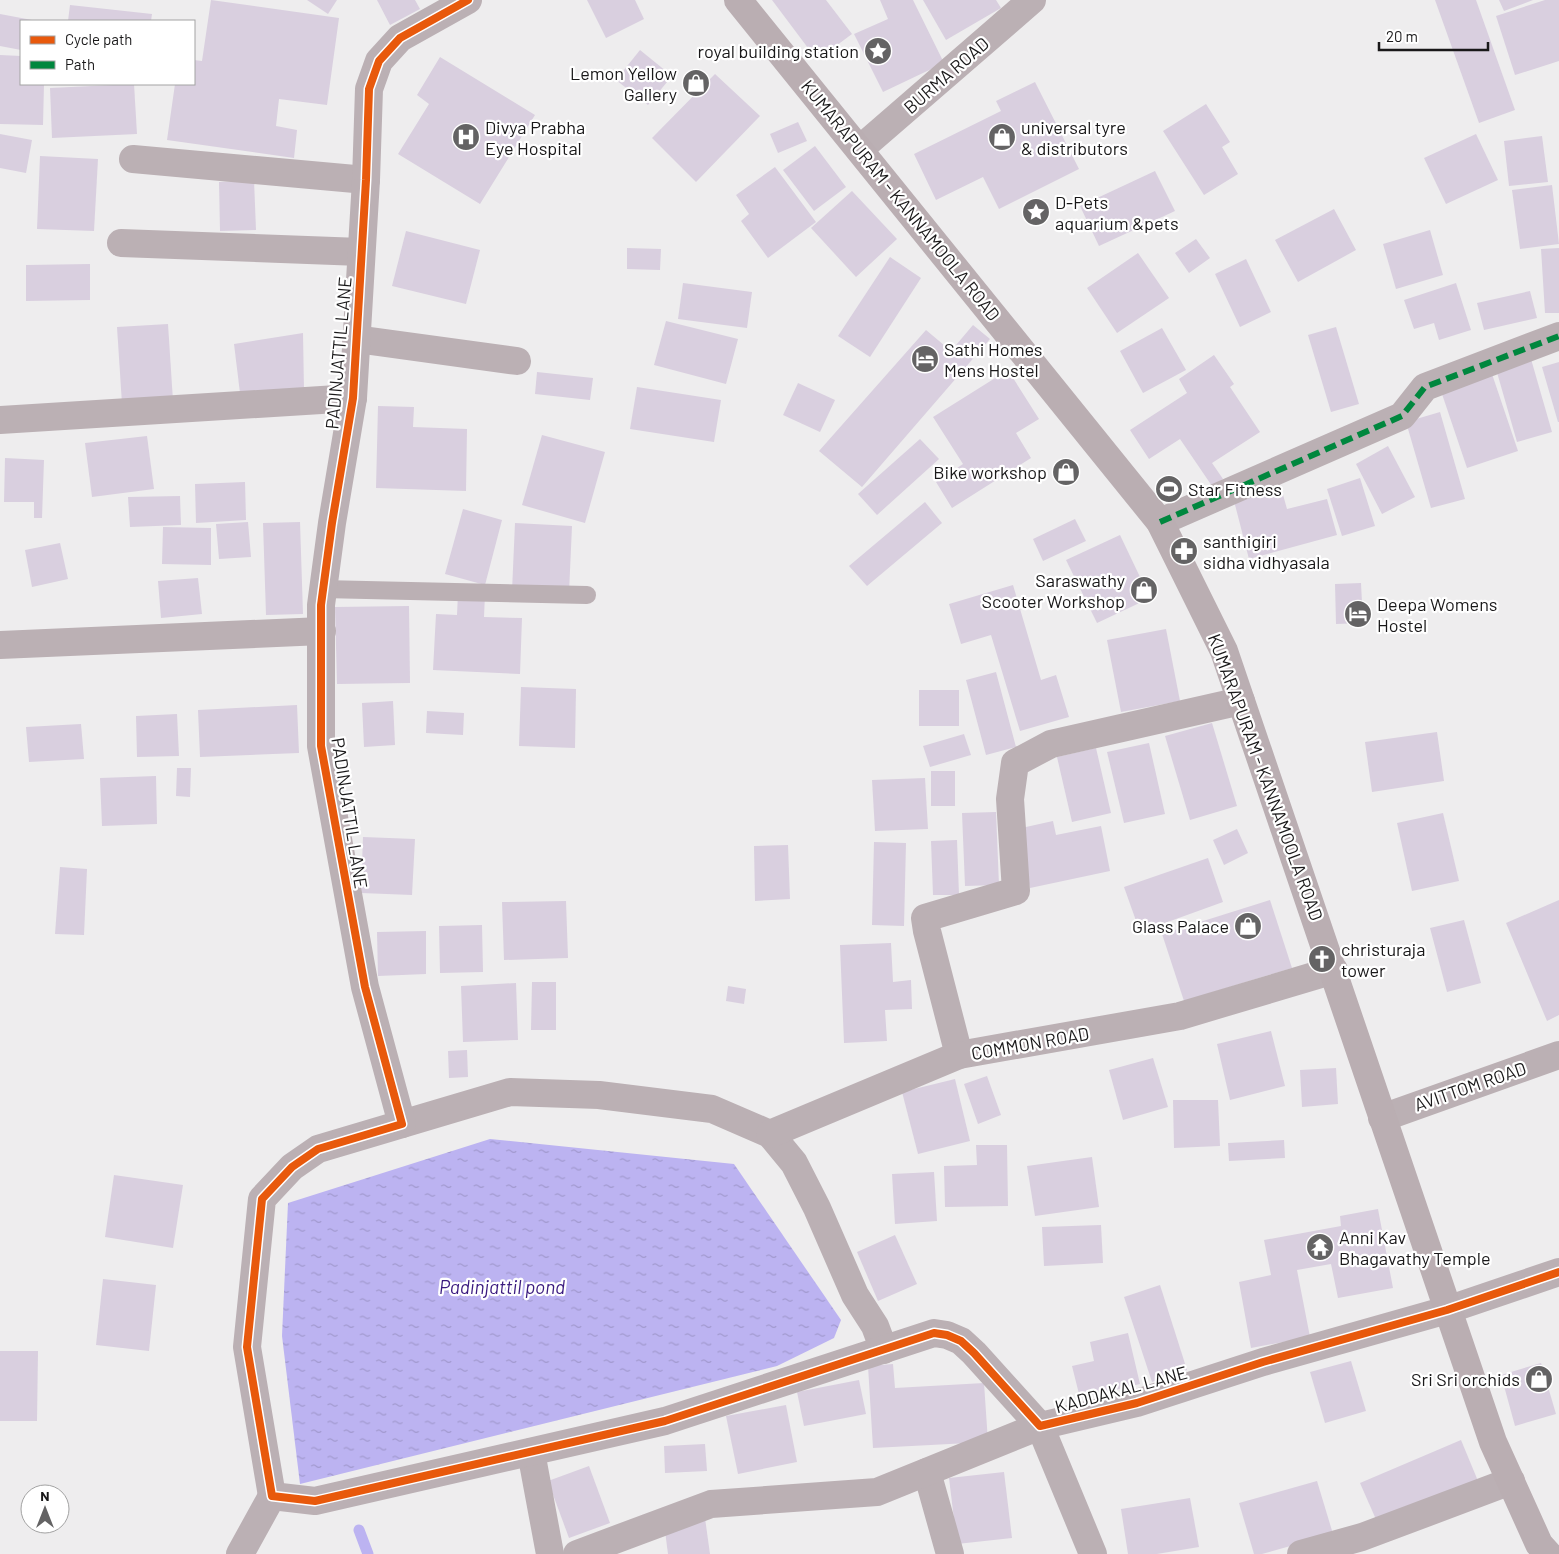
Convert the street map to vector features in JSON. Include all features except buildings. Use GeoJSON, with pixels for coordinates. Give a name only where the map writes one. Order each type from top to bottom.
{"type":"FeatureCollection","features":[{"type":"Feature","properties":{"kind":"main road","name":"KUMARAPURAM - KANNAMOOLA ROAD"},"geometry":{"type":"LineString","coordinates":[[738,0],[1160,522],[1224,651],[1493,1442],[1539,1544],[1548,1554]]}},
{"type":"Feature","properties":{"kind":"street","name":"PADINJATTIL LANE"},"geometry":{"type":"LineString","coordinates":[[402,1124],[365,987],[321,746],[322,589],[353,398],[366,180],[369,89],[379,61],[400,38],[468,0]]}},
{"type":"Feature","properties":{"kind":"street","name":"BURMA ROAD"},"geometry":{"type":"LineString","coordinates":[[860,149],[1032,0]]}},
{"type":"Feature","properties":{"kind":"street"},"geometry":{"type":"LineString","coordinates":[[133,159],[366,180]]}},
{"type":"Feature","properties":{"kind":"street"},"geometry":{"type":"LineString","coordinates":[[121,243],[361,252]]}},
{"type":"Feature","properties":{"kind":"street"},"geometry":{"type":"LineString","coordinates":[[1160,522],[1402,416],[1425,386],[1559,336]]}},
{"type":"Feature","properties":{"kind":"street"},"geometry":{"type":"LineString","coordinates":[[356,339],[517,361]]}},
{"type":"Feature","properties":{"kind":"street"},"geometry":{"type":"LineString","coordinates":[[0,420],[353,398]]}},
{"type":"Feature","properties":{"kind":"street"},"geometry":{"type":"LineString","coordinates":[[0,646],[322,631]]}},
{"type":"Feature","properties":{"kind":"street","name":"COMMON ROAD"},"geometry":{"type":"LineString","coordinates":[[1241,700],[1051,744],[1015,763],[1010,799],[1016,891],[926,918],[927,931],[960,1055],[1180,1016],[1334,970]]}},
{"type":"Feature","properties":{"kind":"street"},"geometry":{"type":"LineString","coordinates":[[770,1134],[960,1055]]}},
{"type":"Feature","properties":{"kind":"street","name":"AVITTOM ROAD"},"geometry":{"type":"LineString","coordinates":[[1382,1118],[1559,1055]]}},
{"type":"Feature","properties":{"kind":"street"},"geometry":{"type":"LineString","coordinates":[[240,1554],[272,1496],[247,1347],[262,1199],[292,1167],[318,1149],[510,1092],[599,1095],[712,1109],[770,1134],[794,1162],[818,1208],[855,1295],[875,1326],[884,1350]]}},
{"type":"Feature","properties":{"kind":"street","name":"KADDAKAL LANE"},"geometry":{"type":"LineString","coordinates":[[272,1496],[315,1501],[665,1421],[934,1333],[961,1340],[1040,1426],[1137,1404],[1263,1362],[1448,1310],[1559,1272]]}},
{"type":"Feature","properties":{"kind":"street"},"geometry":{"type":"LineString","coordinates":[[577,1554],[711,1504],[876,1492],[1040,1426],[1093,1554]]}},
{"type":"Feature","properties":{"kind":"street"},"geometry":{"type":"LineString","coordinates":[[530,1452],[550,1554]]}},
{"type":"Feature","properties":{"kind":"street"},"geometry":{"type":"LineString","coordinates":[[927,1472],[950,1554]]}},
{"type":"Feature","properties":{"kind":"street"},"geometry":{"type":"LineString","coordinates":[[1301,1554],[1362,1537],[1511,1481]]}},
{"type":"Feature","properties":{"kind":"lane"},"geometry":{"type":"LineString","coordinates":[[322,589],[587,595]]}},
{"type":"Feature","properties":{"kind":"water","name":"Padinjattil pond"},"geometry":{"type":"Polygon","coordinates":[[[490,1139],[734,1164],[841,1320],[834,1338],[777,1366],[300,1484],[282,1336],[288,1203],[490,1139]]]}},
{"type":"Feature","properties":{"kind":"waterway"},"geometry":{"type":"LineString","coordinates":[[359,1530],[368,1554]]}},
{"type":"Feature","properties":{"kind":"marked path"},"geometry":{"type":"LineString","coordinates":[[1160,522],[1402,416],[1425,387],[1559,336]]}},
{"type":"Feature","properties":{"kind":"cycle path"},"geometry":{"type":"LineString","coordinates":[[468,0],[400,38],[379,61],[369,89],[366,180],[353,398],[332,523],[321,605],[321,746],[365,987],[402,1124],[318,1149],[292,1167],[262,1199],[247,1347],[272,1496],[315,1501],[665,1421],[934,1333],[947,1335],[961,1341],[1040,1426],[1137,1403],[1263,1362],[1447,1310],[1559,1272]]}},
{"type":"Feature","properties":{"kind":"place","name":"royal building station"},"geometry":{"type":"Point","coordinates":[878,51]}},
{"type":"Feature","properties":{"kind":"place","name":"Lemon Yellow Gallery"},"geometry":{"type":"Point","coordinates":[696,83]}},
{"type":"Feature","properties":{"kind":"place","name":"Divya Prabha Eye Hospital"},"geometry":{"type":"Point","coordinates":[466,137]}},
{"type":"Feature","properties":{"kind":"place","name":"universal tyre & distributors"},"geometry":{"type":"Point","coordinates":[1002,137]}},
{"type":"Feature","properties":{"kind":"place","name":"D-Pets aquarium &pets"},"geometry":{"type":"Point","coordinates":[1036,212]}},
{"type":"Feature","properties":{"kind":"place","name":"Sathi Homes Mens Hostel"},"geometry":{"type":"Point","coordinates":[925,359]}},
{"type":"Feature","properties":{"kind":"place","name":"Bike workshop"},"geometry":{"type":"Point","coordinates":[1066,472]}},
{"type":"Feature","properties":{"kind":"place","name":"Star Fitness"},"geometry":{"type":"Point","coordinates":[1169,489]}},
{"type":"Feature","properties":{"kind":"place","name":"santhigiri sidha vidhyasala"},"geometry":{"type":"Point","coordinates":[1184,551]}},
{"type":"Feature","properties":{"kind":"place","name":"Saraswathy Scooter Workshop"},"geometry":{"type":"Point","coordinates":[1144,590]}},
{"type":"Feature","properties":{"kind":"place","name":"Deepa Womens Hostel"},"geometry":{"type":"Point","coordinates":[1358,614]}},
{"type":"Feature","properties":{"kind":"place","name":"Glass Palace"},"geometry":{"type":"Point","coordinates":[1248,926]}},
{"type":"Feature","properties":{"kind":"place","name":"christuraja tower"},"geometry":{"type":"Point","coordinates":[1322,959]}},
{"type":"Feature","properties":{"kind":"place","name":"Anni Kav Bhagavathy Temple"},"geometry":{"type":"Point","coordinates":[1320,1247]}},
{"type":"Feature","properties":{"kind":"place","name":"Sri Sri orchids"},"geometry":{"type":"Point","coordinates":[1539,1379]}}]}
